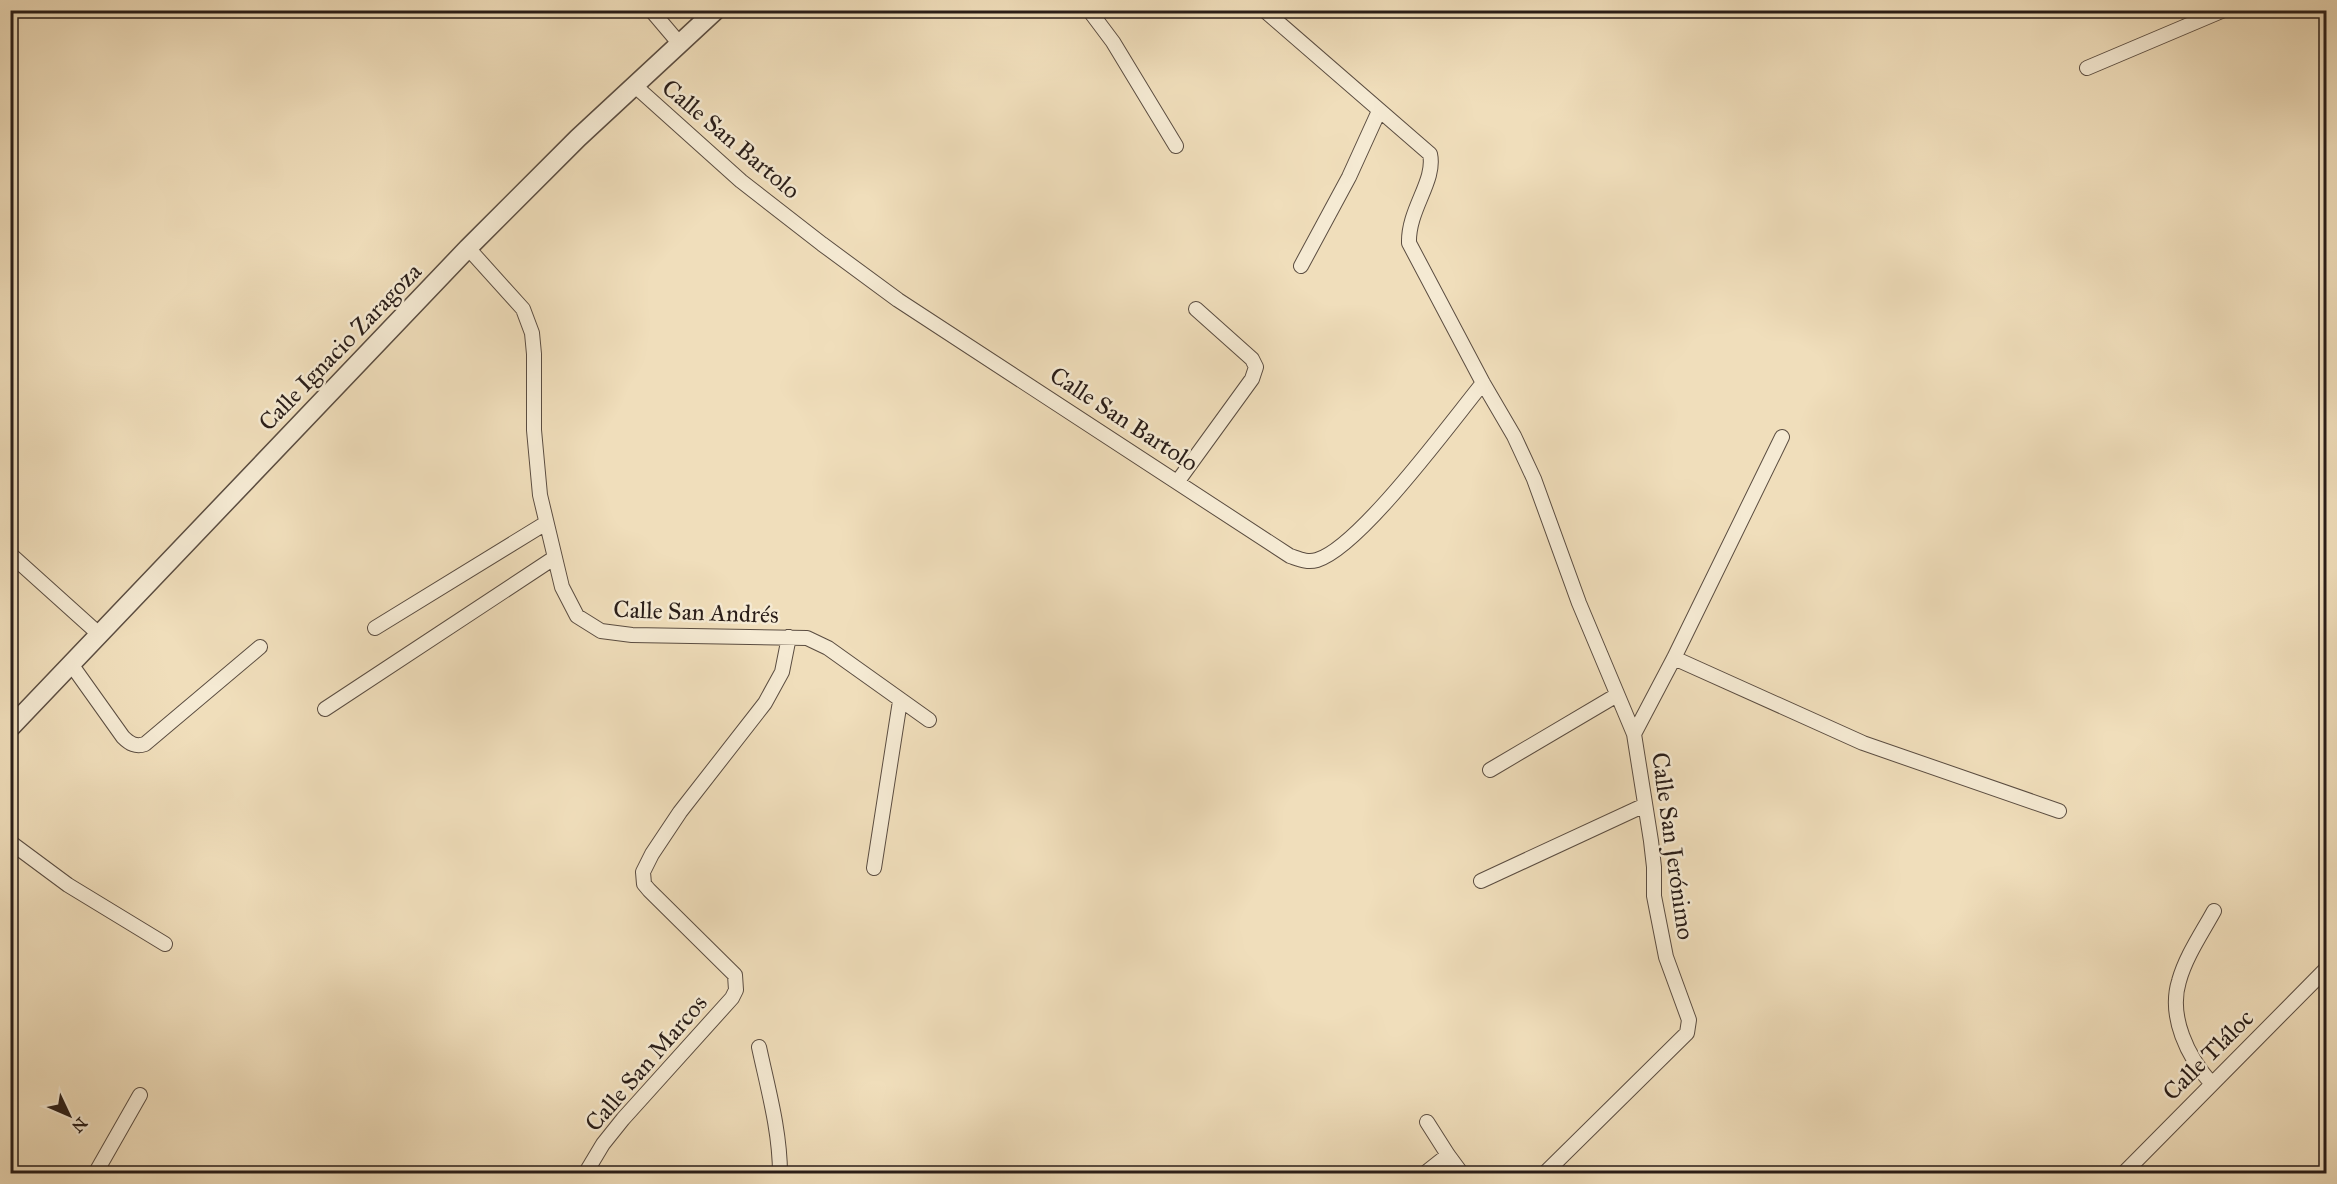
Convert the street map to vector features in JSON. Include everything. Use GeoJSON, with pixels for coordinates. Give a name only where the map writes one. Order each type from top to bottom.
{"type":"FeatureCollection","features":[{"type":"Feature","properties":{"kind":"street"},"geometry":{"type":"LineString","coordinates":[[651,10],[680,43]]}},
{"type":"Feature","properties":{"kind":"street","name":"Calle Ignacio Zaragoza"},"geometry":{"type":"LineString","coordinates":[[10,728],[468,248],[634,86],[716,10]]}},
{"type":"Feature","properties":{"kind":"street"},"geometry":{"type":"LineString","coordinates":[[1089,10],[1113,42],[1176,146]]}},
{"type":"Feature","properties":{"kind":"street"},"geometry":{"type":"LineString","coordinates":[[1264,10],[1430,154],[1432,163],[1430,172],[1411,220],[1409,243],[1483,383]]}},
{"type":"Feature","properties":{"kind":"street"},"geometry":{"type":"LineString","coordinates":[[2087,68],[2207,14],[2224,10]]}},
{"type":"Feature","properties":{"kind":"street","name":"Calle San Bartolo"},"geometry":{"type":"LineString","coordinates":[[634,86],[741,181],[898,300],[1290,556],[1306,562],[1317,560],[1347,541],[1372,516],[1483,383]]}},
{"type":"Feature","properties":{"kind":"street"},"geometry":{"type":"LineString","coordinates":[[1301,266],[1349,177],[1379,111]]}},
{"type":"Feature","properties":{"kind":"street","name":"Calle San Andrés"},"geometry":{"type":"LineString","coordinates":[[468,248],[523,309],[532,333],[534,430],[540,495],[562,587],[577,616],[601,631],[632,635],[789,637],[782,672],[765,703],[680,812],[651,854],[643,872],[644,884],[649,890],[728,967],[737,981]]}},
{"type":"Feature","properties":{"kind":"street"},"geometry":{"type":"LineString","coordinates":[[1178,481],[1252,379],[1256,367],[1252,359],[1196,309]]}},
{"type":"Feature","properties":{"kind":"street","name":"Calle San Jerónimo"},"geometry":{"type":"LineString","coordinates":[[1483,383],[1514,436],[1534,479],[1579,603],[1634,734],[1654,867],[1654,896],[1666,957],[1689,1020],[1687,1033],[1544,1173]]}},
{"type":"Feature","properties":{"kind":"street"},"geometry":{"type":"LineString","coordinates":[[1634,734],[1674,658],[1782,437]]}},
{"type":"Feature","properties":{"kind":"street"},"geometry":{"type":"LineString","coordinates":[[375,628],[546,523]]}},
{"type":"Feature","properties":{"kind":"street"},"geometry":{"type":"LineString","coordinates":[[10,554],[100,635]]}},
{"type":"Feature","properties":{"kind":"street"},"geometry":{"type":"LineString","coordinates":[[325,709],[554,558]]}},
{"type":"Feature","properties":{"kind":"street"},"geometry":{"type":"LineString","coordinates":[[789,637],[807,638],[819,643],[929,720]]}},
{"type":"Feature","properties":{"kind":"street"},"geometry":{"type":"LineString","coordinates":[[71,664],[123,737],[133,745],[140,746],[260,647]]}},
{"type":"Feature","properties":{"kind":"street"},"geometry":{"type":"LineString","coordinates":[[1674,658],[1863,743],[2059,811]]}},
{"type":"Feature","properties":{"kind":"street"},"geometry":{"type":"LineString","coordinates":[[1491,770],[1617,695]]}},
{"type":"Feature","properties":{"kind":"street"},"geometry":{"type":"LineString","coordinates":[[874,868],[900,701]]}},
{"type":"Feature","properties":{"kind":"street"},"geometry":{"type":"LineString","coordinates":[[1481,881],[1645,805]]}},
{"type":"Feature","properties":{"kind":"street"},"geometry":{"type":"LineString","coordinates":[[10,842],[68,885],[165,944]]}},
{"type":"Feature","properties":{"kind":"street"},"geometry":{"type":"LineString","coordinates":[[2211,1083],[2199,1069],[2187,1048],[2180,1027],[2176,992],[2189,956],[2214,910]]}},
{"type":"Feature","properties":{"kind":"street","name":"Calle Tláloc"},"geometry":{"type":"LineString","coordinates":[[2123,1173],[2326,969]]}},
{"type":"Feature","properties":{"kind":"street","name":"Calle San Marcos"},"geometry":{"type":"LineString","coordinates":[[585,1173],[603,1144],[623,1119],[732,998],[737,981]]}},
{"type":"Feature","properties":{"kind":"street"},"geometry":{"type":"LineString","coordinates":[[759,1047],[774,1114],[780,1173]]}},
{"type":"Feature","properties":{"kind":"street"},"geometry":{"type":"LineString","coordinates":[[94,1173],[140,1095]]}},
{"type":"Feature","properties":{"kind":"street"},"geometry":{"type":"LineString","coordinates":[[1427,1122],[1462,1173]]}},
{"type":"Feature","properties":{"kind":"street"},"geometry":{"type":"LineString","coordinates":[[1424,1173],[1448,1155]]}}]}
